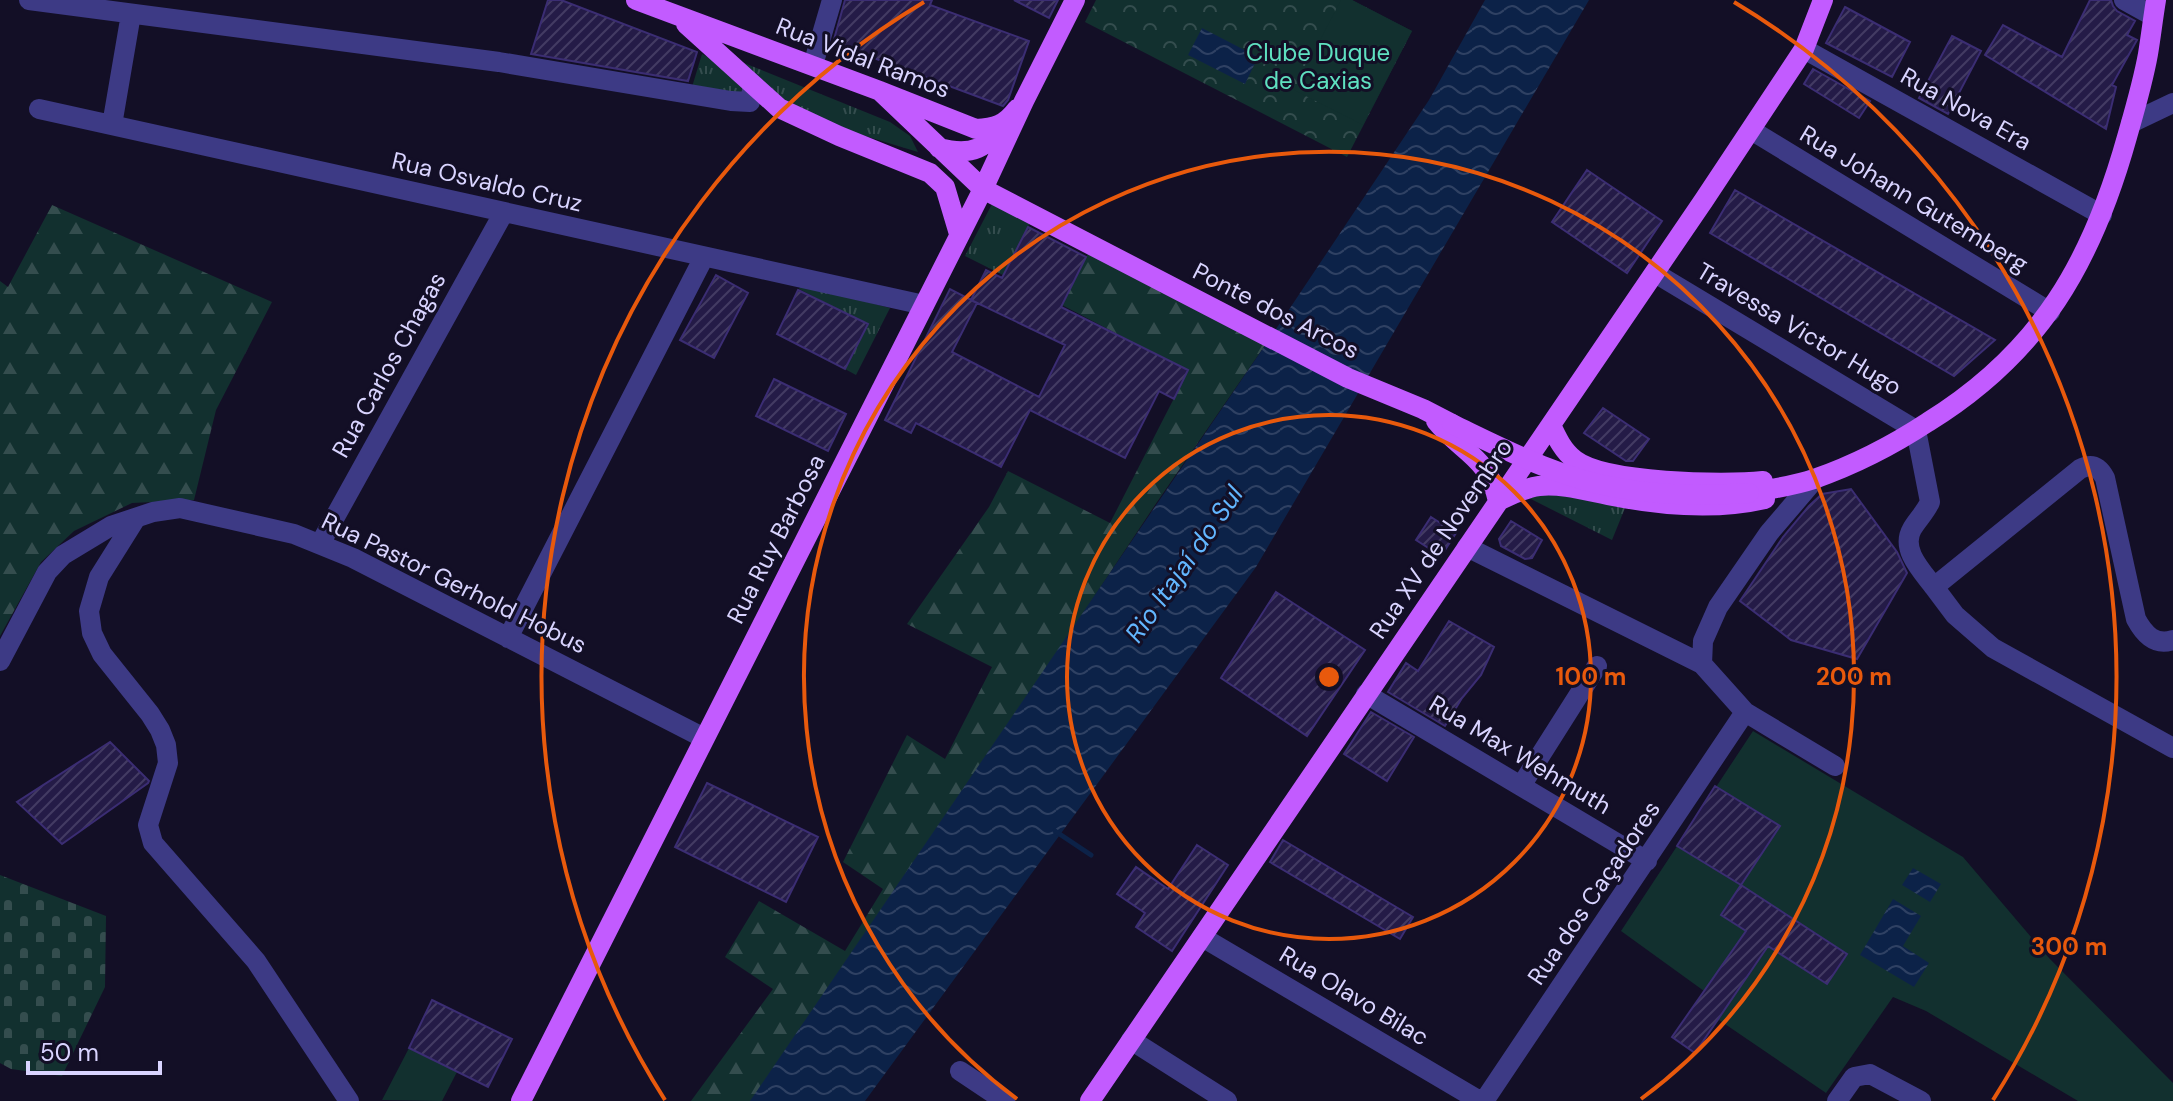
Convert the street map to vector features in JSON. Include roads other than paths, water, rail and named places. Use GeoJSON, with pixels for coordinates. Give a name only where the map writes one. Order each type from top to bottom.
{"type":"FeatureCollection","features":[{"type":"Feature","properties":{"kind":"main road","name":"Rua Vidal Ramos"},"geometry":{"type":"LineString","coordinates":[[636,0],[976,129],[992,128],[1009,120]]}},
{"type":"Feature","properties":{"kind":"main road","name":"Rua Ruy Barbosa"},"geometry":{"type":"LineString","coordinates":[[521,1101],[983,189],[1075,0]]}},
{"type":"Feature","properties":{"kind":"main road","name":"Rua XV de Novembro"},"geometry":{"type":"LineString","coordinates":[[1090,1101],[1751,130],[1804,49],[1823,0]]}},
{"type":"Feature","properties":{"kind":"main road"},"geometry":{"type":"LineString","coordinates":[[1426,411],[1486,468],[1498,501],[1528,489],[1559,486],[1660,504],[1719,506],[1807,481],[1872,454],[1916,430],[1954,406],[1995,373],[2026,342],[2050,312],[2080,262],[2102,215],[2131,123],[2148,54],[2154,8]]}},
{"type":"Feature","properties":{"kind":"main road","name":"Rua Vidal Ramos"},"geometry":{"type":"LineString","coordinates":[[676,15],[779,108],[930,173],[945,187],[959,234]]}},
{"type":"Feature","properties":{"kind":"main road","name":"Ponte dos Arcos"},"geometry":{"type":"LineString","coordinates":[[880,91],[983,189],[1348,378],[1537,463],[1617,488],[1673,495],[1748,498]]}},
{"type":"Feature","properties":{"kind":"main road"},"geometry":{"type":"LineString","coordinates":[[939,148],[956,153],[980,148],[994,138],[1024,101]]}},
{"type":"Feature","properties":{"kind":"main road"},"geometry":{"type":"LineString","coordinates":[[1551,425],[1565,451],[1591,469],[1699,483],[1807,481]]}},
{"type":"Feature","properties":{"kind":"main road"},"geometry":{"type":"LineString","coordinates":[[1559,486],[1591,469]]}},
{"type":"Feature","properties":{"kind":"main road"},"geometry":{"type":"LineString","coordinates":[[1624,474],[1660,504]]}},
{"type":"Feature","properties":{"kind":"street"},"geometry":{"type":"LineString","coordinates":[[29,0],[499,62],[731,101],[750,102],[753,85]]}},
{"type":"Feature","properties":{"kind":"street"},"geometry":{"type":"LineString","coordinates":[[813,65],[832,0]]}},
{"type":"Feature","properties":{"kind":"street"},"geometry":{"type":"LineString","coordinates":[[2124,0],[2154,8]]}},
{"type":"Feature","properties":{"kind":"street"},"geometry":{"type":"LineString","coordinates":[[112,125],[131,14]]}},
{"type":"Feature","properties":{"kind":"street","name":"Rua Nova Era"},"geometry":{"type":"LineString","coordinates":[[1804,49],[2102,215]]}},
{"type":"Feature","properties":{"kind":"street"},"geometry":{"type":"LineString","coordinates":[[2131,123],[2173,103]]}},
{"type":"Feature","properties":{"kind":"street","name":"Rua Osvaldo Cruz"},"geometry":{"type":"LineString","coordinates":[[39,109],[924,305]]}},
{"type":"Feature","properties":{"kind":"street","name":"Rua Johann Gutemberg"},"geometry":{"type":"LineString","coordinates":[[1751,130],[2050,312]]}},
{"type":"Feature","properties":{"kind":"street","name":"Rua Carlos Chagas"},"geometry":{"type":"LineString","coordinates":[[320,544],[504,212]]}},
{"type":"Feature","properties":{"kind":"street"},"geometry":{"type":"LineString","coordinates":[[508,638],[704,257]]}},
{"type":"Feature","properties":{"kind":"street","name":"Travessa Victor Hugo"},"geometry":{"type":"LineString","coordinates":[[1655,273],[1916,430]]}},
{"type":"Feature","properties":{"kind":"street"},"geometry":{"type":"LineString","coordinates":[[1916,430],[1930,502],[1912,529],[1908,539],[1909,550],[1955,615],[1993,648],[2173,748]]}},
{"type":"Feature","properties":{"kind":"street"},"geometry":{"type":"LineString","coordinates":[[1934,587],[2080,469],[2093,466],[2105,478],[2136,619],[2142,630],[2157,641],[2173,640]]}},
{"type":"Feature","properties":{"kind":"street"},"geometry":{"type":"LineString","coordinates":[[1702,664],[1703,641],[1718,607],[1807,481]]}},
{"type":"Feature","properties":{"kind":"street"},"geometry":{"type":"LineString","coordinates":[[1748,498],[1765,521],[1769,533]]}},
{"type":"Feature","properties":{"kind":"street","name":"Rua Pastor Gerhold Hobus"},"geometry":{"type":"LineString","coordinates":[[0,661],[47,572],[63,555],[111,526],[153,512],[180,508],[294,534],[366,564],[704,738]]}},
{"type":"Feature","properties":{"kind":"street"},"geometry":{"type":"LineString","coordinates":[[136,518],[99,577],[89,611],[92,633],[102,654],[150,714],[166,745],[168,763],[148,825],[153,843],[256,961],[349,1101]]}},
{"type":"Feature","properties":{"kind":"street"},"geometry":{"type":"LineString","coordinates":[[1467,547],[1702,664],[1745,712],[1835,766]]}},
{"type":"Feature","properties":{"kind":"street"},"geometry":{"type":"LineString","coordinates":[[1521,786],[1597,666]]}},
{"type":"Feature","properties":{"kind":"street","name":"Rua Max Wehmuth"},"geometry":{"type":"LineString","coordinates":[[1366,694],[1647,861]]}},
{"type":"Feature","properties":{"kind":"street","name":"Rua dos Caçadores"},"geometry":{"type":"LineString","coordinates":[[1482,1101],[1745,712]]}},
{"type":"Feature","properties":{"kind":"street","name":"Rua Olavo Bilac"},"geometry":{"type":"LineString","coordinates":[[1202,937],[1482,1101]]}},
{"type":"Feature","properties":{"kind":"street"},"geometry":{"type":"LineString","coordinates":[[1131,1040],[1227,1101]]}},
{"type":"Feature","properties":{"kind":"street"},"geometry":{"type":"LineString","coordinates":[[960,1071],[1005,1101]]}},
{"type":"Feature","properties":{"kind":"street"},"geometry":{"type":"LineString","coordinates":[[1837,1101],[1854,1077],[1862,1074],[1880,1077],[1921,1101]]}},
{"type":"Feature","properties":{"kind":"water","name":"Rio Itajaí do Sul"},"geometry":{"type":"Polygon","coordinates":[[[1485,0],[1589,0],[1256,567],[865,1101],[750,1101],[1429,100],[1485,0]]]}},
{"type":"Feature","properties":{"kind":"water"},"geometry":{"type":"Polygon","coordinates":[[[1202,28],[1258,57],[1245,84],[1188,55],[1202,28]]]}},
{"type":"Feature","properties":{"kind":"water"},"geometry":{"type":"Polygon","coordinates":[[[1913,868],[1941,884],[1930,902],[1902,885],[1913,868]]]}},
{"type":"Feature","properties":{"kind":"water"},"geometry":{"type":"Polygon","coordinates":[[[1893,899],[1921,916],[1903,946],[1929,963],[1914,987],[1860,955],[1893,899]]]}},
{"type":"Feature","properties":{"kind":"waterway"},"geometry":{"type":"LineString","coordinates":[[1055,831],[1091,855]]}},
{"type":"Feature","properties":{"kind":"park label","name":"Clube Duque de Caxias"},"geometry":{"type":"Point","coordinates":[1318,67]}}]}
